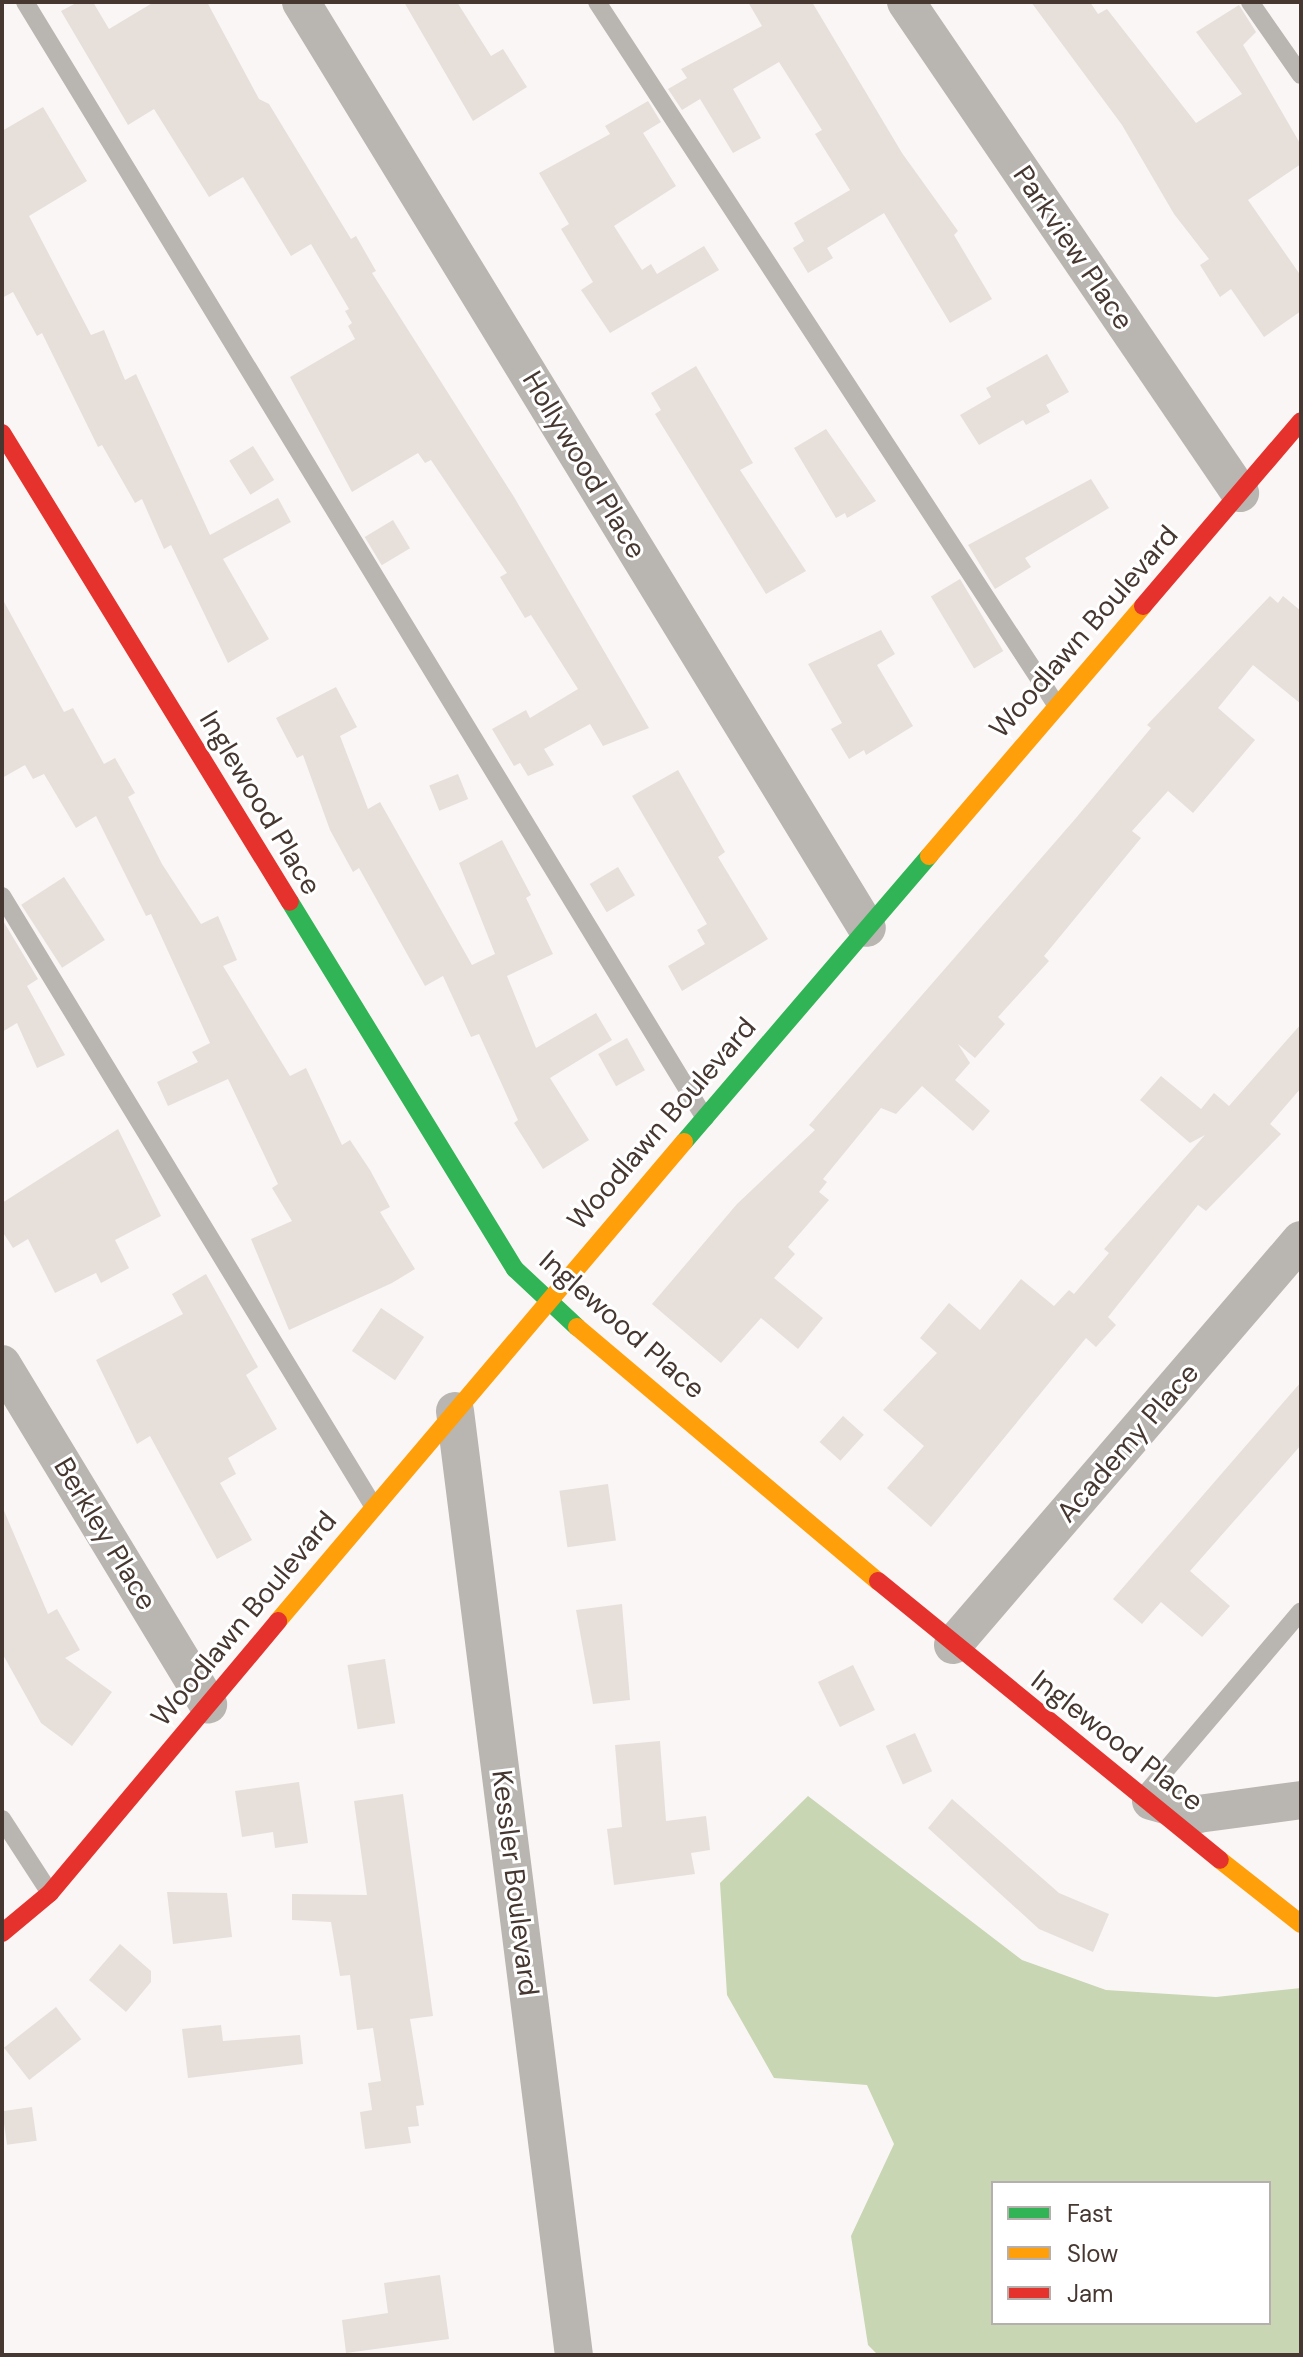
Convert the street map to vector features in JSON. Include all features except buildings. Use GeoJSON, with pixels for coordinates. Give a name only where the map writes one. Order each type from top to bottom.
{"type":"FeatureCollection","features":[{"type":"Feature","properties":{"kind":"street","name":"Hollywood Place"},"geometry":{"type":"LineString","coordinates":[[301,2],[867,928]]}},
{"type":"Feature","properties":{"kind":"street","name":"Parkview Place"},"geometry":{"type":"LineString","coordinates":[[906,2],[1240,493]]}},
{"type":"Feature","properties":{"kind":"street","name":"Woodlawn Boulevard"},"geometry":{"type":"LineString","coordinates":[[2,1933],[50,1893],[547,1302],[1301,421]]}},
{"type":"Feature","properties":{"kind":"street","name":"Inglewood Place"},"geometry":{"type":"LineString","coordinates":[[2,433],[382,1058],[515,1269],[547,1302],[953,1645],[1301,1924]]}},
{"type":"Feature","properties":{"kind":"street","name":"Academy Place"},"geometry":{"type":"LineString","coordinates":[[953,1645],[1301,1240]]}},
{"type":"Feature","properties":{"kind":"street","name":"Berkley Place"},"geometry":{"type":"LineString","coordinates":[[2,1364],[208,1704]]}},
{"type":"Feature","properties":{"kind":"street","name":"Kessler Boulevard"},"geometry":{"type":"LineString","coordinates":[[455,1411],[574,2355]]}},
{"type":"Feature","properties":{"kind":"street"},"geometry":{"type":"LineString","coordinates":[[1142,1798],[1198,1814],[1301,1800]]}},
{"type":"Feature","properties":{"kind":"lane"},"geometry":{"type":"LineString","coordinates":[[25,2],[705,1118]]}},
{"type":"Feature","properties":{"kind":"lane"},"geometry":{"type":"LineString","coordinates":[[597,2],[1057,706]]}},
{"type":"Feature","properties":{"kind":"lane"},"geometry":{"type":"LineString","coordinates":[[1250,2],[1301,75]]}},
{"type":"Feature","properties":{"kind":"lane"},"geometry":{"type":"LineString","coordinates":[[2,896],[374,1507]]}},
{"type":"Feature","properties":{"kind":"lane"},"geometry":{"type":"LineString","coordinates":[[1142,1798],[1301,1611]]}},
{"type":"Feature","properties":{"kind":"lane"},"geometry":{"type":"LineString","coordinates":[[2,1819],[50,1893]]}},
{"type":"Feature","properties":{"kind":"green space"},"geometry":{"type":"Polygon","coordinates":[[[808,1796],[1022,1960],[1106,1990],[1216,1997],[1301,1988],[1301,2355],[878,2355],[868,2345],[851,2236],[894,2144],[867,2085],[774,2078],[727,1995],[720,1883],[808,1796]]]}},
{"type":"Feature","properties":{"kind":"traffic: fast"},"geometry":{"type":"LineString","coordinates":[[684,1142],[929,856]]}},
{"type":"Feature","properties":{"kind":"traffic: fast"},"geometry":{"type":"LineString","coordinates":[[290,902],[515,1269],[577,1327]]}},
{"type":"Feature","properties":{"kind":"traffic: slow"},"geometry":{"type":"LineString","coordinates":[[929,856],[1143,606]]}},
{"type":"Feature","properties":{"kind":"traffic: slow"},"geometry":{"type":"LineString","coordinates":[[278,1621],[684,1142]]}},
{"type":"Feature","properties":{"kind":"traffic: slow"},"geometry":{"type":"LineString","coordinates":[[577,1327],[878,1581]]}},
{"type":"Feature","properties":{"kind":"traffic: slow"},"geometry":{"type":"LineString","coordinates":[[1220,1860],[1301,1924]]}},
{"type":"Feature","properties":{"kind":"traffic: jam"},"geometry":{"type":"LineString","coordinates":[[1143,606],[1301,421]]}},
{"type":"Feature","properties":{"kind":"traffic: jam"},"geometry":{"type":"LineString","coordinates":[[2,433],[290,902]]}},
{"type":"Feature","properties":{"kind":"traffic: jam"},"geometry":{"type":"LineString","coordinates":[[878,1581],[1220,1860]]}},
{"type":"Feature","properties":{"kind":"traffic: jam"},"geometry":{"type":"LineString","coordinates":[[2,1933],[50,1893],[278,1621]]}}]}
